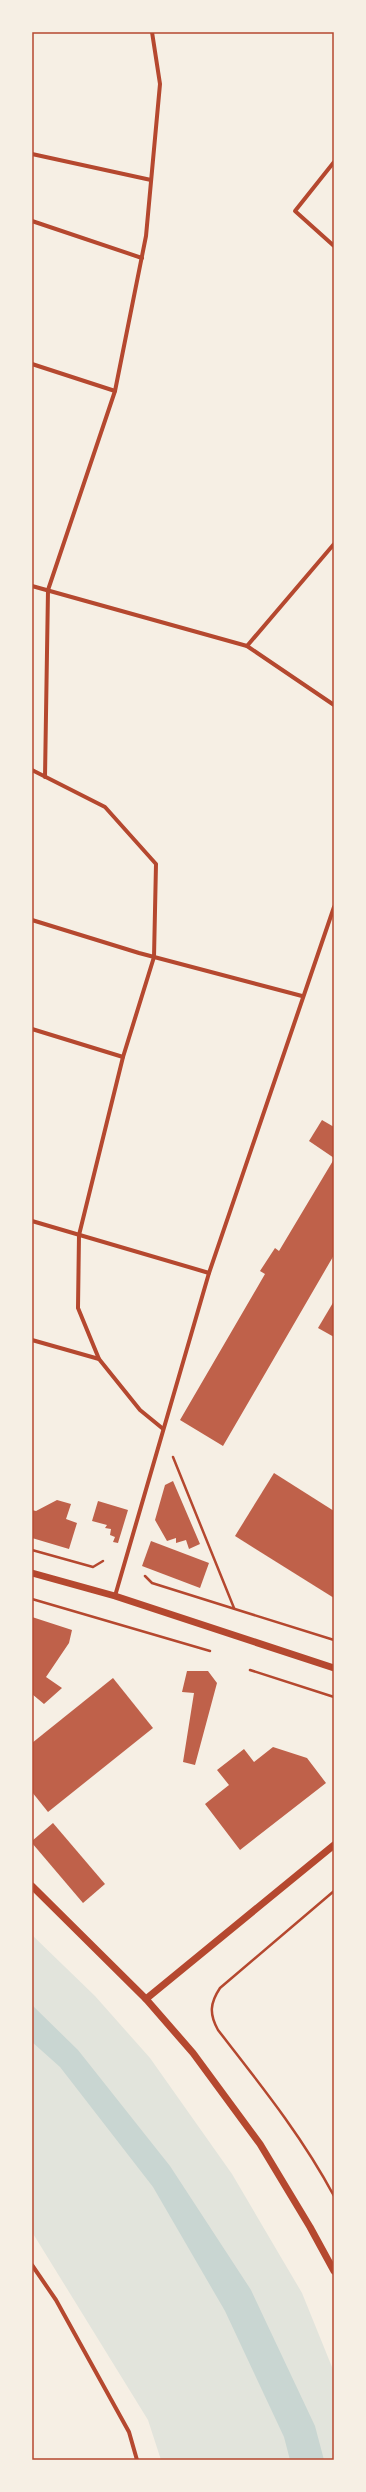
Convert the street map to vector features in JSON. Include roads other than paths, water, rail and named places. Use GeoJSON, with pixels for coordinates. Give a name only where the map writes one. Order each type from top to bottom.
{"type":"FeatureCollection","features":[{"type":"Feature","properties":{"kind":"street"},"geometry":{"type":"LineString","coordinates":[[46,776],[48,590],[115,391],[142,258],[146,236],[160,84],[152,32]]}},
{"type":"Feature","properties":{"kind":"street"},"geometry":{"type":"LineString","coordinates":[[32,154],[151,180]]}},
{"type":"Feature","properties":{"kind":"street"},"geometry":{"type":"LineString","coordinates":[[334,162],[295,211],[334,246]]}},
{"type":"Feature","properties":{"kind":"street"},"geometry":{"type":"LineString","coordinates":[[32,221],[142,258]]}},
{"type":"Feature","properties":{"kind":"street"},"geometry":{"type":"LineString","coordinates":[[32,364],[115,391]]}},
{"type":"Feature","properties":{"kind":"street"},"geometry":{"type":"LineString","coordinates":[[247,646],[334,544]]}},
{"type":"Feature","properties":{"kind":"street"},"geometry":{"type":"LineString","coordinates":[[32,586],[247,646],[334,705]]}},
{"type":"Feature","properties":{"kind":"street"},"geometry":{"type":"LineString","coordinates":[[32,770],[104,807],[156,864],[154,957],[123,1057],[79,1235],[78,1308],[100,1359],[140,1410],[162,1428]]}},
{"type":"Feature","properties":{"kind":"street"},"geometry":{"type":"LineString","coordinates":[[115,1596],[162,1428],[209,1272],[302,996],[334,907]]}},
{"type":"Feature","properties":{"kind":"street"},"geometry":{"type":"LineString","coordinates":[[32,920],[154,957],[302,996]]}},
{"type":"Feature","properties":{"kind":"street"},"geometry":{"type":"LineString","coordinates":[[32,1029],[123,1057]]}},
{"type":"Feature","properties":{"kind":"street"},"geometry":{"type":"LineString","coordinates":[[32,1221],[209,1272]]}},
{"type":"Feature","properties":{"kind":"street"},"geometry":{"type":"LineString","coordinates":[[32,1340],[100,1359]]}},
{"type":"Feature","properties":{"kind":"street"},"geometry":{"type":"LineString","coordinates":[[32,1573],[115,1596],[334,1668]]}},
{"type":"Feature","properties":{"kind":"street"},"geometry":{"type":"LineString","coordinates":[[146,1999],[334,1845]]}},
{"type":"Feature","properties":{"kind":"street"},"geometry":{"type":"LineString","coordinates":[[32,1886],[146,1999],[192,2053],[260,2144],[334,2270]]}},
{"type":"Feature","properties":{"kind":"street"},"geometry":{"type":"LineString","coordinates":[[32,2265],[56,2300],[129,2432],[137,2460]]}}]}
